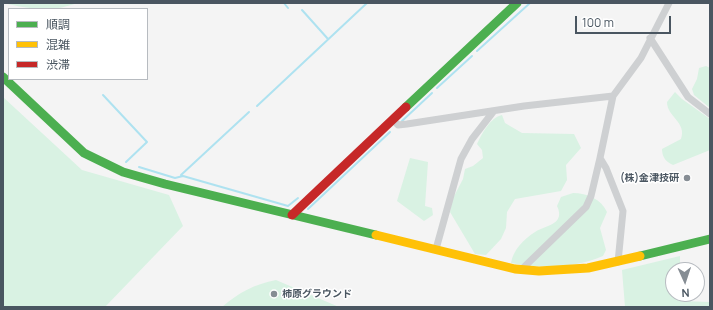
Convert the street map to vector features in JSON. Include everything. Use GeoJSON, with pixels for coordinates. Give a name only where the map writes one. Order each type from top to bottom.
{"type":"FeatureCollection","features":[{"type":"Feature","properties":{"kind":"street"},"geometry":{"type":"LineString","coordinates":[[292,215],[517,3]]}},
{"type":"Feature","properties":{"kind":"street"},"geometry":{"type":"LineString","coordinates":[[521,270],[586,207],[591,196],[613,96],[640,58],[669,3]]}},
{"type":"Feature","properties":{"kind":"street"},"geometry":{"type":"LineString","coordinates":[[650,38],[688,97],[710,114]]}},
{"type":"Feature","properties":{"kind":"street"},"geometry":{"type":"LineString","coordinates":[[3,77],[68,140],[84,153],[124,172],[292,215],[521,270],[569,270],[618,262],[710,239]]}},
{"type":"Feature","properties":{"kind":"street"},"geometry":{"type":"LineString","coordinates":[[393,120],[398,125],[404,125],[524,106],[613,96]]}},
{"type":"Feature","properties":{"kind":"street"},"geometry":{"type":"LineString","coordinates":[[436,249],[461,159],[472,139],[493,112]]}},
{"type":"Feature","properties":{"kind":"street"},"geometry":{"type":"LineString","coordinates":[[600,158],[609,174],[624,211],[618,262]]}},
{"type":"Feature","properties":{"kind":"green space"},"geometry":{"type":"Polygon","coordinates":[[[3,3],[77,3],[58,8],[22,7],[3,3]]]}},
{"type":"Feature","properties":{"kind":"green space"},"geometry":{"type":"Polygon","coordinates":[[[706,66],[710,68],[710,108],[694,95],[692,89],[697,79],[699,68],[706,66]]]}},
{"type":"Feature","properties":{"kind":"green space"},"geometry":{"type":"Polygon","coordinates":[[[675,92],[682,99],[710,119],[710,150],[673,165],[665,159],[662,149],[681,139],[681,128],[670,112],[667,102],[675,92]]]}},
{"type":"Feature","properties":{"kind":"green space"},"geometry":{"type":"Polygon","coordinates":[[[3,97],[82,170],[169,195],[183,226],[105,307],[3,307],[3,97]]]}},
{"type":"Feature","properties":{"kind":"green space"},"geometry":{"type":"Polygon","coordinates":[[[502,115],[505,123],[522,133],[574,134],[581,148],[566,165],[567,180],[561,191],[515,199],[507,212],[506,228],[501,239],[486,255],[475,254],[450,212],[452,200],[463,179],[465,169],[473,166],[483,158],[482,150],[477,144],[484,130],[490,122],[502,115]]]}},
{"type":"Feature","properties":{"kind":"green space"},"geometry":{"type":"Polygon","coordinates":[[[410,158],[428,162],[425,206],[432,208],[433,215],[424,221],[397,201],[410,158]]]}},
{"type":"Feature","properties":{"kind":"green space"},"geometry":{"type":"Polygon","coordinates":[[[573,193],[583,194],[597,200],[607,212],[600,228],[606,250],[603,256],[581,263],[546,267],[511,263],[514,254],[523,241],[535,232],[557,221],[559,212],[557,206],[561,197],[573,193]]]}},
{"type":"Feature","properties":{"kind":"green space"},"geometry":{"type":"Polygon","coordinates":[[[680,256],[680,262],[665,262],[665,302],[710,302],[710,307],[625,307],[622,270],[680,256]]]}},
{"type":"Feature","properties":{"kind":"green space","name":"柿原グラウンド"},"geometry":{"type":"Polygon","coordinates":[[[276,280],[339,307],[222,307],[234,297],[247,290],[276,280]]]}},
{"type":"Feature","properties":{"kind":"waterway"},"geometry":{"type":"LineString","coordinates":[[284,3],[288,8]]}},
{"type":"Feature","properties":{"kind":"waterway"},"geometry":{"type":"LineString","coordinates":[[257,106],[367,3]]}},
{"type":"Feature","properties":{"kind":"waterway"},"geometry":{"type":"LineString","coordinates":[[477,51],[530,3]]}},
{"type":"Feature","properties":{"kind":"waterway"},"geometry":{"type":"LineString","coordinates":[[302,10],[328,39]]}},
{"type":"Feature","properties":{"kind":"waterway"},"geometry":{"type":"LineString","coordinates":[[437,88],[472,56]]}},
{"type":"Feature","properties":{"kind":"waterway"},"geometry":{"type":"LineString","coordinates":[[402,121],[432,93]]}},
{"type":"Feature","properties":{"kind":"waterway"},"geometry":{"type":"LineString","coordinates":[[103,95],[147,142],[126,162]]}},
{"type":"Feature","properties":{"kind":"waterway"},"geometry":{"type":"LineString","coordinates":[[181,175],[249,112]]}},
{"type":"Feature","properties":{"kind":"waterway"},"geometry":{"type":"LineString","coordinates":[[308,209],[390,132]]}},
{"type":"Feature","properties":{"kind":"waterway"},"geometry":{"type":"LineString","coordinates":[[139,167],[175,178],[183,176],[288,206],[298,198]]}},
{"type":"Feature","properties":{"kind":"traffic: fast"},"geometry":{"type":"LineString","coordinates":[[406,107],[517,3]]}},
{"type":"Feature","properties":{"kind":"traffic: fast"},"geometry":{"type":"LineString","coordinates":[[3,77],[84,153],[123,172],[165,184],[376,235]]}},
{"type":"Feature","properties":{"kind":"traffic: fast"},"geometry":{"type":"LineString","coordinates":[[640,256],[710,239]]}},
{"type":"Feature","properties":{"kind":"traffic: slow"},"geometry":{"type":"LineString","coordinates":[[376,235],[515,269],[539,271],[588,268],[640,256]]}},
{"type":"Feature","properties":{"kind":"traffic: jam"},"geometry":{"type":"LineString","coordinates":[[292,215],[406,107]]}},
{"type":"Feature","properties":{"kind":"place","name":"(株)金津技研"},"geometry":{"type":"Point","coordinates":[687,178]}},
{"type":"Feature","properties":{"kind":"place","name":"柿原グラウンド"},"geometry":{"type":"Point","coordinates":[274,294]}}]}
